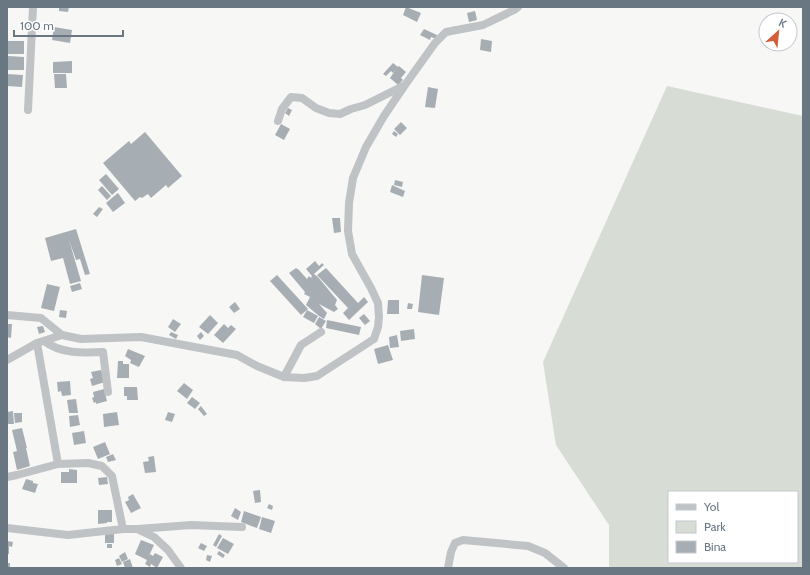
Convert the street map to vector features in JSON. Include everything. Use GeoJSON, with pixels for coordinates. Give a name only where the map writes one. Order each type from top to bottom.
{"type":"FeatureCollection","features":[{"type":"Feature","properties":{"kind":"street"},"geometry":{"type":"LineString","coordinates":[[28,110],[33,7]]}},
{"type":"Feature","properties":{"kind":"street"},"geometry":{"type":"LineString","coordinates":[[7,315],[41,318],[62,334],[81,338],[141,337],[237,354],[257,366],[284,377],[304,378],[317,376],[374,339],[378,327],[378,303],[352,254],[348,231],[349,203],[353,178],[366,147],[384,116],[405,85],[435,44],[446,32],[483,25],[518,7]]}},
{"type":"Feature","properties":{"kind":"street"},"geometry":{"type":"LineString","coordinates":[[278,121],[282,108],[291,97],[302,98],[316,108],[329,113],[340,114],[366,105],[405,85]]}},
{"type":"Feature","properties":{"kind":"street"},"geometry":{"type":"LineString","coordinates":[[284,377],[301,345],[321,332]]}},
{"type":"Feature","properties":{"kind":"street"},"geometry":{"type":"LineString","coordinates":[[7,360],[41,342],[62,334]]}},
{"type":"Feature","properties":{"kind":"street"},"geometry":{"type":"LineString","coordinates":[[41,342],[69,352],[103,352],[108,392]]}},
{"type":"Feature","properties":{"kind":"street"},"geometry":{"type":"LineString","coordinates":[[41,342],[58,464]]}},
{"type":"Feature","properties":{"kind":"street"},"geometry":{"type":"LineString","coordinates":[[7,477],[17,476],[58,464],[88,463],[102,466],[112,476],[123,529]]}},
{"type":"Feature","properties":{"kind":"street"},"geometry":{"type":"LineString","coordinates":[[7,528],[68,535],[123,529],[192,525],[242,527]]}},
{"type":"Feature","properties":{"kind":"street"},"geometry":{"type":"LineString","coordinates":[[138,529],[154,537],[168,550],[181,568]]}},
{"type":"Feature","properties":{"kind":"street"},"geometry":{"type":"LineString","coordinates":[[448,568],[450,552],[455,543],[463,540],[528,546],[545,553],[564,568]]}},
{"type":"Feature","properties":{"kind":"green space"},"geometry":{"type":"Polygon","coordinates":[[[667,86],[803,116],[803,568],[609,568],[609,525],[556,445],[543,362],[667,86]]]}},
{"type":"Feature","properties":{"kind":"building"},"geometry":{"type":"Polygon","coordinates":[[[59,7],[69,7],[68,12],[59,11],[59,7]]]}},
{"type":"Feature","properties":{"kind":"building"},"geometry":{"type":"Polygon","coordinates":[[[406,7],[421,13],[417,22],[403,15],[406,7]]]}},
{"type":"Feature","properties":{"kind":"building"},"geometry":{"type":"Polygon","coordinates":[[[475,11],[477,20],[469,22],[467,13],[475,11]]]}},
{"type":"Feature","properties":{"kind":"building"},"geometry":{"type":"Polygon","coordinates":[[[54,27],[72,30],[70,43],[52,40],[54,27]]]}},
{"type":"Feature","properties":{"kind":"building"},"geometry":{"type":"Polygon","coordinates":[[[424,29],[437,35],[436,39],[431,37],[430,40],[420,35],[424,29]]]}},
{"type":"Feature","properties":{"kind":"building"},"geometry":{"type":"Polygon","coordinates":[[[481,39],[492,41],[491,52],[480,50],[481,39]]]}},
{"type":"Feature","properties":{"kind":"building"},"geometry":{"type":"Polygon","coordinates":[[[7,41],[24,41],[24,54],[7,54],[7,41]]]}},
{"type":"Feature","properties":{"kind":"building"},"geometry":{"type":"Polygon","coordinates":[[[8,56],[24,57],[24,70],[8,70],[8,56]]]}},
{"type":"Feature","properties":{"kind":"building"},"geometry":{"type":"Polygon","coordinates":[[[72,61],[72,73],[53,73],[53,62],[72,61]]]}},
{"type":"Feature","properties":{"kind":"building"},"geometry":{"type":"Polygon","coordinates":[[[393,63],[406,72],[401,78],[403,80],[398,85],[390,78],[396,69],[393,73],[391,71],[386,76],[383,74],[393,63]]]}},
{"type":"Feature","properties":{"kind":"building"},"geometry":{"type":"Polygon","coordinates":[[[7,74],[23,75],[22,87],[7,86],[7,74]]]}},
{"type":"Feature","properties":{"kind":"building"},"geometry":{"type":"Polygon","coordinates":[[[54,74],[66,74],[67,88],[55,88],[54,74]]]}},
{"type":"Feature","properties":{"kind":"building"},"geometry":{"type":"Polygon","coordinates":[[[428,87],[438,89],[435,108],[425,107],[428,87]]]}},
{"type":"Feature","properties":{"kind":"building"},"geometry":{"type":"Polygon","coordinates":[[[288,108],[292,110],[289,116],[285,113],[288,108]]]}},
{"type":"Feature","properties":{"kind":"building"},"geometry":{"type":"Polygon","coordinates":[[[401,122],[407,128],[400,135],[394,129],[401,122]]]}},
{"type":"Feature","properties":{"kind":"building"},"geometry":{"type":"Polygon","coordinates":[[[281,124],[290,129],[284,140],[275,135],[281,124]]]}},
{"type":"Feature","properties":{"kind":"building"},"geometry":{"type":"Polygon","coordinates":[[[394,131],[398,134],[396,137],[392,134],[394,131]]]}},
{"type":"Feature","properties":{"kind":"building"},"geometry":{"type":"Polygon","coordinates":[[[145,132],[182,176],[168,188],[166,185],[151,198],[148,194],[135,201],[103,163],[129,141],[131,144],[145,132]]]}},
{"type":"Feature","properties":{"kind":"building"},"geometry":{"type":"Polygon","coordinates":[[[106,174],[119,189],[112,195],[99,180],[106,174]]]}},
{"type":"Feature","properties":{"kind":"building"},"geometry":{"type":"Polygon","coordinates":[[[395,180],[403,182],[402,187],[394,185],[395,180]]]}},
{"type":"Feature","properties":{"kind":"building"},"geometry":{"type":"Polygon","coordinates":[[[392,185],[405,191],[403,197],[390,192],[392,185]]]}},
{"type":"Feature","properties":{"kind":"building"},"geometry":{"type":"Polygon","coordinates":[[[102,186],[111,196],[107,200],[98,190],[102,186]]]}},
{"type":"Feature","properties":{"kind":"building"},"geometry":{"type":"Polygon","coordinates":[[[118,193],[125,203],[113,212],[106,203],[118,193]]]}},
{"type":"Feature","properties":{"kind":"building"},"geometry":{"type":"Polygon","coordinates":[[[99,207],[103,209],[97,217],[93,214],[99,207]]]}},
{"type":"Feature","properties":{"kind":"building"},"geometry":{"type":"Polygon","coordinates":[[[332,218],[340,218],[341,232],[334,233],[332,218]]]}},
{"type":"Feature","properties":{"kind":"building"},"geometry":{"type":"Polygon","coordinates":[[[76,229],[90,274],[85,275],[80,259],[76,260],[69,240],[81,281],[70,284],[63,258],[51,261],[45,238],[76,229]]]}},
{"type":"Feature","properties":{"kind":"building"},"geometry":{"type":"Polygon","coordinates":[[[315,261],[319,266],[322,263],[324,265],[314,274],[337,300],[335,305],[338,309],[334,312],[319,304],[327,313],[324,319],[306,305],[310,297],[304,294],[305,292],[289,273],[296,268],[307,279],[309,276],[311,278],[312,276],[306,269],[315,261]]]}},
{"type":"Feature","properties":{"kind":"building"},"geometry":{"type":"Polygon","coordinates":[[[326,268],[358,303],[364,297],[368,302],[349,320],[343,313],[348,308],[317,275],[326,268]]]}},
{"type":"Feature","properties":{"kind":"building"},"geometry":{"type":"Polygon","coordinates":[[[277,275],[308,309],[301,315],[270,281],[277,275]]]}},
{"type":"Feature","properties":{"kind":"building"},"geometry":{"type":"Polygon","coordinates":[[[422,275],[444,278],[439,315],[418,312],[422,275]]]}},
{"type":"Feature","properties":{"kind":"building"},"geometry":{"type":"Polygon","coordinates":[[[80,283],[82,289],[72,292],[70,286],[80,283]]]}},
{"type":"Feature","properties":{"kind":"building"},"geometry":{"type":"Polygon","coordinates":[[[47,284],[60,287],[54,311],[41,308],[47,284]]]}},
{"type":"Feature","properties":{"kind":"building"},"geometry":{"type":"Polygon","coordinates":[[[388,300],[399,300],[399,314],[387,314],[388,300]]]}},
{"type":"Feature","properties":{"kind":"building"},"geometry":{"type":"Polygon","coordinates":[[[235,302],[240,309],[234,313],[229,307],[235,302]]]}},
{"type":"Feature","properties":{"kind":"building"},"geometry":{"type":"Polygon","coordinates":[[[408,303],[413,304],[412,309],[407,309],[408,303]]]}},
{"type":"Feature","properties":{"kind":"building"},"geometry":{"type":"Polygon","coordinates":[[[60,310],[67,311],[66,318],[59,317],[60,310]]]}},
{"type":"Feature","properties":{"kind":"building"},"geometry":{"type":"Polygon","coordinates":[[[307,310],[318,316],[314,323],[303,317],[307,310]]]}},
{"type":"Feature","properties":{"kind":"building"},"geometry":{"type":"Polygon","coordinates":[[[364,314],[370,321],[365,325],[359,318],[364,314]]]}},
{"type":"Feature","properties":{"kind":"building"},"geometry":{"type":"Polygon","coordinates":[[[210,315],[218,323],[208,334],[199,327],[210,315]]]}},
{"type":"Feature","properties":{"kind":"building"},"geometry":{"type":"Polygon","coordinates":[[[319,317],[326,321],[321,329],[315,324],[319,317]]]}},
{"type":"Feature","properties":{"kind":"building"},"geometry":{"type":"Polygon","coordinates":[[[173,319],[181,324],[175,332],[168,327],[173,319]]]}},
{"type":"Feature","properties":{"kind":"building"},"geometry":{"type":"Polygon","coordinates":[[[327,320],[361,327],[359,335],[326,328],[327,320]]]}},
{"type":"Feature","properties":{"kind":"building"},"geometry":{"type":"Polygon","coordinates":[[[7,324],[12,324],[11,338],[7,337],[7,324]]]}},
{"type":"Feature","properties":{"kind":"building"},"geometry":{"type":"Polygon","coordinates":[[[224,324],[228,328],[231,325],[236,329],[223,343],[214,335],[224,324]]]}},
{"type":"Feature","properties":{"kind":"building"},"geometry":{"type":"Polygon","coordinates":[[[43,326],[45,332],[39,334],[37,327],[43,326]]]}},
{"type":"Feature","properties":{"kind":"building"},"geometry":{"type":"Polygon","coordinates":[[[414,329],[415,339],[401,341],[400,331],[414,329]]]}},
{"type":"Feature","properties":{"kind":"building"},"geometry":{"type":"Polygon","coordinates":[[[171,332],[178,335],[176,339],[169,335],[171,332]]]}},
{"type":"Feature","properties":{"kind":"building"},"geometry":{"type":"Polygon","coordinates":[[[201,332],[204,336],[200,340],[197,336],[201,332]]]}},
{"type":"Feature","properties":{"kind":"building"},"geometry":{"type":"Polygon","coordinates":[[[397,335],[399,347],[390,348],[389,337],[397,335]]]}},
{"type":"Feature","properties":{"kind":"building"},"geometry":{"type":"Polygon","coordinates":[[[388,345],[393,360],[378,364],[374,349],[388,345]]]}},
{"type":"Feature","properties":{"kind":"building"},"geometry":{"type":"Polygon","coordinates":[[[128,349],[145,356],[139,367],[130,363],[131,360],[125,356],[128,349]]]}},
{"type":"Feature","properties":{"kind":"building"},"geometry":{"type":"Polygon","coordinates":[[[118,361],[123,361],[123,364],[129,364],[129,378],[117,378],[118,361]]]}},
{"type":"Feature","properties":{"kind":"building"},"geometry":{"type":"Polygon","coordinates":[[[101,370],[105,382],[92,386],[90,379],[93,378],[91,372],[101,370]]]}},
{"type":"Feature","properties":{"kind":"building"},"geometry":{"type":"Polygon","coordinates":[[[70,381],[71,395],[62,396],[61,391],[58,392],[57,382],[70,381]]]}},
{"type":"Feature","properties":{"kind":"building"},"geometry":{"type":"Polygon","coordinates":[[[184,383],[193,390],[187,399],[177,391],[184,383]]]}},
{"type":"Feature","properties":{"kind":"building"},"geometry":{"type":"Polygon","coordinates":[[[124,387],[137,387],[138,400],[127,400],[127,396],[124,396],[124,387]]]}},
{"type":"Feature","properties":{"kind":"building"},"geometry":{"type":"Polygon","coordinates":[[[104,389],[107,401],[96,404],[96,402],[94,403],[92,398],[94,397],[93,392],[104,389]]]}},
{"type":"Feature","properties":{"kind":"building"},"geometry":{"type":"Polygon","coordinates":[[[192,397],[200,403],[195,409],[187,403],[192,397]]]}},
{"type":"Feature","properties":{"kind":"building"},"geometry":{"type":"Polygon","coordinates":[[[76,399],[78,413],[69,413],[67,400],[76,399]]]}},
{"type":"Feature","properties":{"kind":"building"},"geometry":{"type":"Polygon","coordinates":[[[201,406],[207,414],[204,416],[198,409],[201,406]]]}},
{"type":"Feature","properties":{"kind":"building"},"geometry":{"type":"Polygon","coordinates":[[[13,411],[14,424],[7,424],[7,412],[13,411]]]}},
{"type":"Feature","properties":{"kind":"building"},"geometry":{"type":"Polygon","coordinates":[[[117,412],[119,425],[104,427],[103,414],[117,412]]]}},
{"type":"Feature","properties":{"kind":"building"},"geometry":{"type":"Polygon","coordinates":[[[168,412],[175,414],[172,422],[165,420],[168,412]]]}},
{"type":"Feature","properties":{"kind":"building"},"geometry":{"type":"Polygon","coordinates":[[[14,413],[22,413],[22,422],[15,423],[14,413]]]}},
{"type":"Feature","properties":{"kind":"building"},"geometry":{"type":"Polygon","coordinates":[[[78,415],[80,425],[70,427],[69,416],[78,415]]]}},
{"type":"Feature","properties":{"kind":"building"},"geometry":{"type":"Polygon","coordinates":[[[22,428],[30,466],[17,470],[13,452],[17,451],[12,430],[22,428]]]}},
{"type":"Feature","properties":{"kind":"building"},"geometry":{"type":"Polygon","coordinates":[[[84,431],[86,443],[74,445],[72,433],[84,431]]]}},
{"type":"Feature","properties":{"kind":"building"},"geometry":{"type":"Polygon","coordinates":[[[105,442],[110,454],[98,459],[93,447],[105,442]]]}},
{"type":"Feature","properties":{"kind":"building"},"geometry":{"type":"Polygon","coordinates":[[[113,454],[116,460],[108,462],[106,457],[113,454]]]}},
{"type":"Feature","properties":{"kind":"building"},"geometry":{"type":"Polygon","coordinates":[[[154,456],[156,472],[145,473],[143,462],[149,461],[148,457],[154,456]]]}},
{"type":"Feature","properties":{"kind":"building"},"geometry":{"type":"Polygon","coordinates":[[[69,469],[77,470],[77,483],[61,483],[61,472],[69,472],[69,469]]]}},
{"type":"Feature","properties":{"kind":"building"},"geometry":{"type":"Polygon","coordinates":[[[107,477],[108,484],[99,485],[98,478],[107,477]]]}},
{"type":"Feature","properties":{"kind":"building"},"geometry":{"type":"Polygon","coordinates":[[[26,479],[38,484],[35,493],[22,489],[26,479]]]}},
{"type":"Feature","properties":{"kind":"building"},"geometry":{"type":"Polygon","coordinates":[[[260,490],[261,502],[255,503],[253,491],[260,490]]]}},
{"type":"Feature","properties":{"kind":"building"},"geometry":{"type":"Polygon","coordinates":[[[133,494],[141,508],[131,513],[125,502],[129,500],[128,497],[133,494]]]}},
{"type":"Feature","properties":{"kind":"building"},"geometry":{"type":"Polygon","coordinates":[[[269,504],[273,506],[272,510],[267,508],[269,504]]]}},
{"type":"Feature","properties":{"kind":"building"},"geometry":{"type":"Polygon","coordinates":[[[235,508],[241,512],[238,520],[231,516],[235,508]]]}},
{"type":"Feature","properties":{"kind":"building"},"geometry":{"type":"Polygon","coordinates":[[[98,510],[112,510],[112,522],[98,524],[98,510]]]}},
{"type":"Feature","properties":{"kind":"building"},"geometry":{"type":"Polygon","coordinates":[[[244,511],[261,517],[257,528],[241,522],[244,511]]]}},
{"type":"Feature","properties":{"kind":"building"},"geometry":{"type":"Polygon","coordinates":[[[262,517],[275,521],[271,533],[259,529],[262,517]]]}},
{"type":"Feature","properties":{"kind":"building"},"geometry":{"type":"Polygon","coordinates":[[[105,534],[114,534],[114,543],[105,543],[105,534]]]}},
{"type":"Feature","properties":{"kind":"building"},"geometry":{"type":"Polygon","coordinates":[[[219,534],[222,536],[216,547],[213,545],[219,534]]]}},
{"type":"Feature","properties":{"kind":"building"},"geometry":{"type":"Polygon","coordinates":[[[223,538],[234,544],[228,554],[217,548],[223,538]]]}},
{"type":"Feature","properties":{"kind":"building"},"geometry":{"type":"Polygon","coordinates":[[[141,540],[154,545],[148,558],[150,554],[153,556],[155,553],[163,557],[157,568],[151,564],[150,567],[145,564],[147,560],[135,554],[141,540]]]}},
{"type":"Feature","properties":{"kind":"building"},"geometry":{"type":"Polygon","coordinates":[[[7,541],[13,542],[12,547],[9,546],[9,554],[7,554],[7,541]]]}},
{"type":"Feature","properties":{"kind":"building"},"geometry":{"type":"Polygon","coordinates":[[[201,543],[207,546],[204,551],[198,548],[201,543]]]}},
{"type":"Feature","properties":{"kind":"building"},"geometry":{"type":"Polygon","coordinates":[[[107,544],[112,544],[112,548],[107,548],[107,544]]]}},
{"type":"Feature","properties":{"kind":"building"},"geometry":{"type":"Polygon","coordinates":[[[219,551],[225,555],[223,558],[217,554],[219,551]]]}},
{"type":"Feature","properties":{"kind":"building"},"geometry":{"type":"Polygon","coordinates":[[[125,552],[128,559],[122,562],[119,556],[125,552]]]}},
{"type":"Feature","properties":{"kind":"building"},"geometry":{"type":"Polygon","coordinates":[[[207,555],[212,556],[210,562],[206,560],[207,555]]]}},
{"type":"Feature","properties":{"kind":"building"},"geometry":{"type":"Polygon","coordinates":[[[119,558],[122,564],[117,566],[115,560],[119,558]]]}},
{"type":"Feature","properties":{"kind":"building"},"geometry":{"type":"Polygon","coordinates":[[[130,559],[133,568],[125,568],[123,562],[130,559]]]}},
{"type":"Feature","properties":{"kind":"building"},"geometry":{"type":"Polygon","coordinates":[[[7,563],[10,563],[10,568],[7,568],[7,563]]]}}]}
